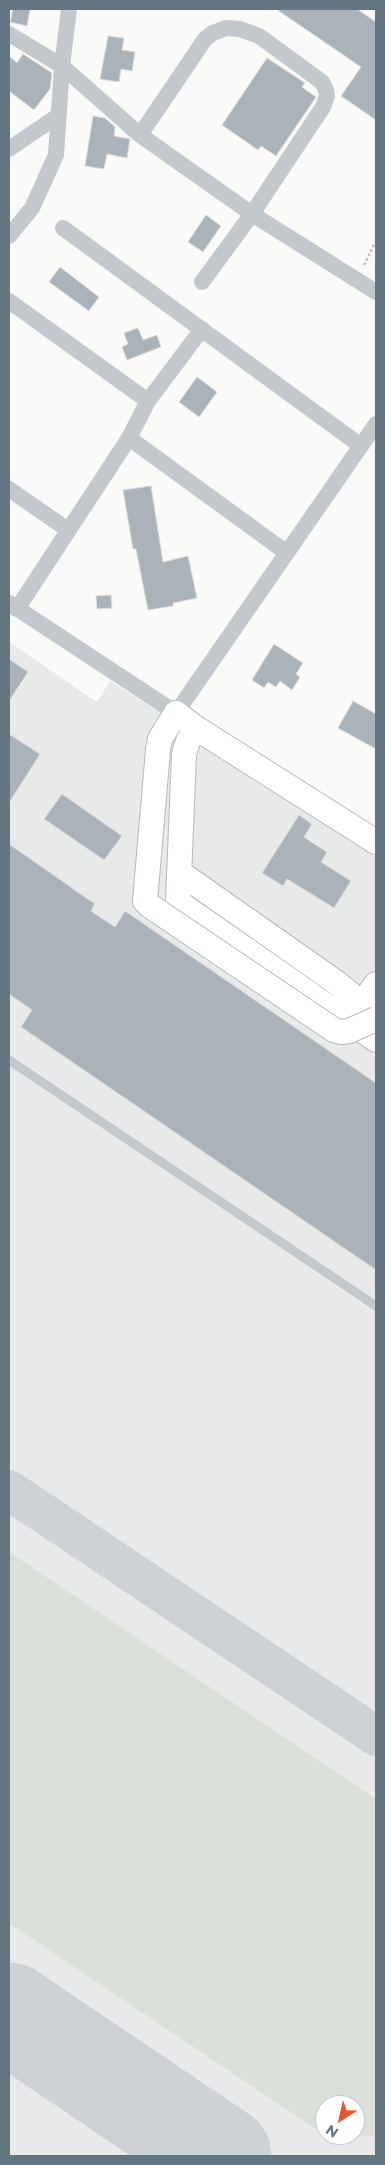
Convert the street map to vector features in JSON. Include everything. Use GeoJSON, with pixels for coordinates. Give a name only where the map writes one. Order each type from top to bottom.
{"type":"FeatureCollection","features":[{"type":"Feature","properties":{"kind":"street"},"geometry":{"type":"LineString","coordinates":[[9,236],[32,208],[56,155],[62,66],[69,9]]}},
{"type":"Feature","properties":{"kind":"street"},"geometry":{"type":"LineString","coordinates":[[140,135],[205,39],[213,33],[226,28],[240,29],[259,36],[322,82],[326,90],[327,96],[323,107],[252,214],[202,282]]}},
{"type":"Feature","properties":{"kind":"street"},"geometry":{"type":"LineString","coordinates":[[9,34],[62,66],[140,135],[252,214],[376,292]]}},
{"type":"Feature","properties":{"kind":"street"},"geometry":{"type":"LineString","coordinates":[[9,149],[59,115]]}},
{"type":"Feature","properties":{"kind":"street"},"geometry":{"type":"LineString","coordinates":[[63,228],[361,446]]}},
{"type":"Feature","properties":{"kind":"street"},"geometry":{"type":"LineString","coordinates":[[9,301],[148,402]]}},
{"type":"Feature","properties":{"kind":"street"},"geometry":{"type":"LineString","coordinates":[[202,329],[148,402],[129,438],[68,530],[13,606],[196,728],[376,842]]}},
{"type":"Feature","properties":{"kind":"street"},"geometry":{"type":"LineString","coordinates":[[376,424],[176,713],[160,739],[145,901],[334,1030],[341,1032],[349,1031],[372,1013],[376,984]]}},
{"type":"Feature","properties":{"kind":"street"},"geometry":{"type":"LineString","coordinates":[[129,438],[287,553]]}},
{"type":"Feature","properties":{"kind":"street"},"geometry":{"type":"LineString","coordinates":[[9,489],[68,530]]}},
{"type":"Feature","properties":{"kind":"street"},"geometry":{"type":"LineString","coordinates":[[196,728],[188,741],[184,754],[178,902],[376,1040]]}},
{"type":"Feature","properties":{"kind":"street"},"geometry":{"type":"LineString","coordinates":[[179,872],[337,983],[372,1013]]}},
{"type":"Feature","properties":{"kind":"street"},"geometry":{"type":"LineString","coordinates":[[372,1013],[361,1012],[376,1033]]}},
{"type":"Feature","properties":{"kind":"lane"},"geometry":{"type":"LineString","coordinates":[[9,1060],[376,1306]]}},
{"type":"Feature","properties":{"kind":"path"},"geometry":{"type":"LineString","coordinates":[[356,280],[376,241]]}},
{"type":"Feature","properties":{"kind":"shaded area"},"geometry":{"type":"Polygon","coordinates":[[[9,642],[97,702],[110,681],[376,848],[376,2156],[9,2156],[9,642]]]}},
{"type":"Feature","properties":{"kind":"shaded area"},"geometry":{"type":"Polygon","coordinates":[[[9,1552],[376,1799],[376,2136],[365,2136],[365,2095],[315,2095],[315,2128],[9,1923],[9,1552]]]}},
{"type":"Feature","properties":{"kind":"building"},"geometry":{"type":"Polygon","coordinates":[[[13,9],[30,9],[27,26],[10,22],[13,9]]]}},
{"type":"Feature","properties":{"kind":"building"},"geometry":{"type":"Polygon","coordinates":[[[276,9],[357,9],[376,22],[376,120],[341,96],[361,67],[276,9]]]}},
{"type":"Feature","properties":{"kind":"building"},"geometry":{"type":"Polygon","coordinates":[[[108,36],[124,38],[122,50],[135,52],[132,71],[121,69],[119,82],[100,79],[108,36]]]}},
{"type":"Feature","properties":{"kind":"building"},"geometry":{"type":"Polygon","coordinates":[[[23,54],[52,73],[50,89],[34,110],[9,91],[9,56],[17,63],[23,54]]]}},
{"type":"Feature","properties":{"kind":"building"},"geometry":{"type":"Polygon","coordinates":[[[267,58],[305,83],[302,87],[316,97],[276,156],[261,146],[258,150],[222,125],[267,58]]]}},
{"type":"Feature","properties":{"kind":"building"},"geometry":{"type":"Polygon","coordinates":[[[93,116],[105,118],[115,127],[114,136],[130,139],[127,158],[107,154],[104,169],[85,166],[93,116]]]}},
{"type":"Feature","properties":{"kind":"building"},"geometry":{"type":"Polygon","coordinates":[[[206,215],[221,226],[203,252],[188,242],[206,215]]]}},
{"type":"Feature","properties":{"kind":"building"},"geometry":{"type":"Polygon","coordinates":[[[60,267],[99,297],[89,311],[49,282],[60,267]]]}},
{"type":"Feature","properties":{"kind":"building"},"geometry":{"type":"Polygon","coordinates":[[[138,328],[143,340],[157,335],[161,347],[127,360],[122,347],[128,344],[124,333],[138,328]]]}},
{"type":"Feature","properties":{"kind":"building"},"geometry":{"type":"Polygon","coordinates":[[[197,377],[217,392],[199,417],[179,402],[197,377]]]}},
{"type":"Feature","properties":{"kind":"building"},"geometry":{"type":"Polygon","coordinates":[[[151,486],[163,562],[188,556],[197,598],[173,603],[173,606],[148,610],[136,549],[133,549],[123,490],[151,486]]]}},
{"type":"Feature","properties":{"kind":"building"},"geometry":{"type":"Polygon","coordinates":[[[111,595],[112,608],[97,609],[96,596],[111,595]]]}},
{"type":"Feature","properties":{"kind":"building"},"geometry":{"type":"Polygon","coordinates":[[[274,644],[303,663],[296,674],[300,677],[292,690],[280,681],[276,687],[268,682],[264,688],[252,680],[274,644]]]}},
{"type":"Feature","properties":{"kind":"building"},"geometry":{"type":"Polygon","coordinates":[[[9,659],[28,672],[9,701],[9,659]]]}},
{"type":"Feature","properties":{"kind":"building"},"geometry":{"type":"Polygon","coordinates":[[[353,701],[376,714],[376,749],[338,728],[353,701]]]}},
{"type":"Feature","properties":{"kind":"building"},"geometry":{"type":"Polygon","coordinates":[[[9,734],[40,754],[9,803],[9,734]]]}},
{"type":"Feature","properties":{"kind":"building"},"geometry":{"type":"Polygon","coordinates":[[[62,794],[122,836],[104,860],[44,819],[62,794]]]}},
{"type":"Feature","properties":{"kind":"building"},"geometry":{"type":"Polygon","coordinates":[[[299,815],[312,824],[304,837],[327,852],[321,862],[351,881],[334,908],[287,879],[283,886],[262,873],[299,815]]]}},
{"type":"Feature","properties":{"kind":"building"},"geometry":{"type":"Polygon","coordinates":[[[9,844],[95,904],[91,911],[115,927],[125,911],[376,1083],[376,1270],[21,1027],[32,1010],[9,994],[9,844]]]}},
{"type":"Feature","properties":{"kind":"taxiway"},"geometry":{"type":"LineString","coordinates":[[9,1490],[376,1736]]}},
{"type":"Feature","properties":{"kind":"runway"},"geometry":{"type":"LineString","coordinates":[[9,2013],[221,2156]]}}]}
